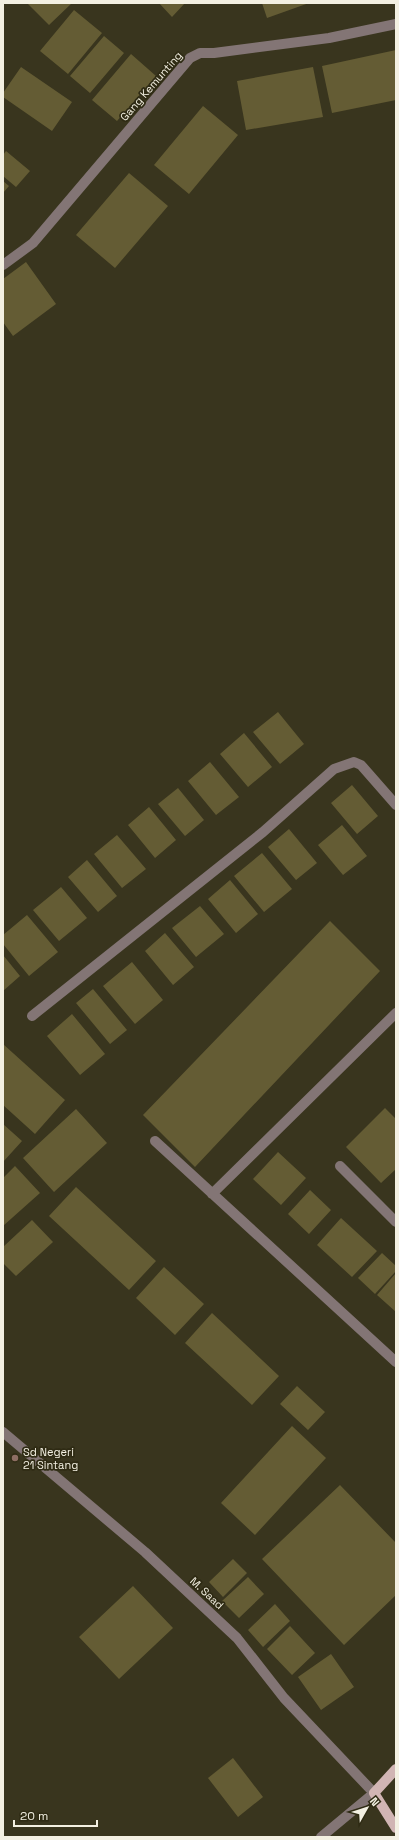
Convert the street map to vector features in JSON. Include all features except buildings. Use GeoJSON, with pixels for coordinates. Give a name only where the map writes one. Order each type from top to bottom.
{"type":"FeatureCollection","features":[{"type":"Feature","properties":{"kind":"main road"},"geometry":{"type":"LineString","coordinates":[[396,1768],[374,1792],[396,1828]]}},
{"type":"Feature","properties":{"kind":"street","name":"Gang Kemunting"},"geometry":{"type":"LineString","coordinates":[[3,265],[33,243],[190,58],[200,53],[214,53],[328,38],[396,24]]}},
{"type":"Feature","properties":{"kind":"street"},"geometry":{"type":"LineString","coordinates":[[32,1016],[263,832],[334,769],[354,762],[361,765],[396,805]]}},
{"type":"Feature","properties":{"kind":"street"},"geometry":{"type":"LineString","coordinates":[[212,1194],[396,1013]]}},
{"type":"Feature","properties":{"kind":"street"},"geometry":{"type":"LineString","coordinates":[[155,1141],[396,1362]]}},
{"type":"Feature","properties":{"kind":"street"},"geometry":{"type":"LineString","coordinates":[[340,1166],[396,1222]]}},
{"type":"Feature","properties":{"kind":"street","name":"M. Saad"},"geometry":{"type":"LineString","coordinates":[[3,1432],[144,1552],[237,1638],[284,1698],[374,1792]]}},
{"type":"Feature","properties":{"kind":"street"},"geometry":{"type":"LineString","coordinates":[[321,1837],[374,1792]]}},
{"type":"Feature","properties":{"kind":"place","name":"Sd Negeri 21 Sintang"},"geometry":{"type":"Point","coordinates":[15,1458]}}]}
